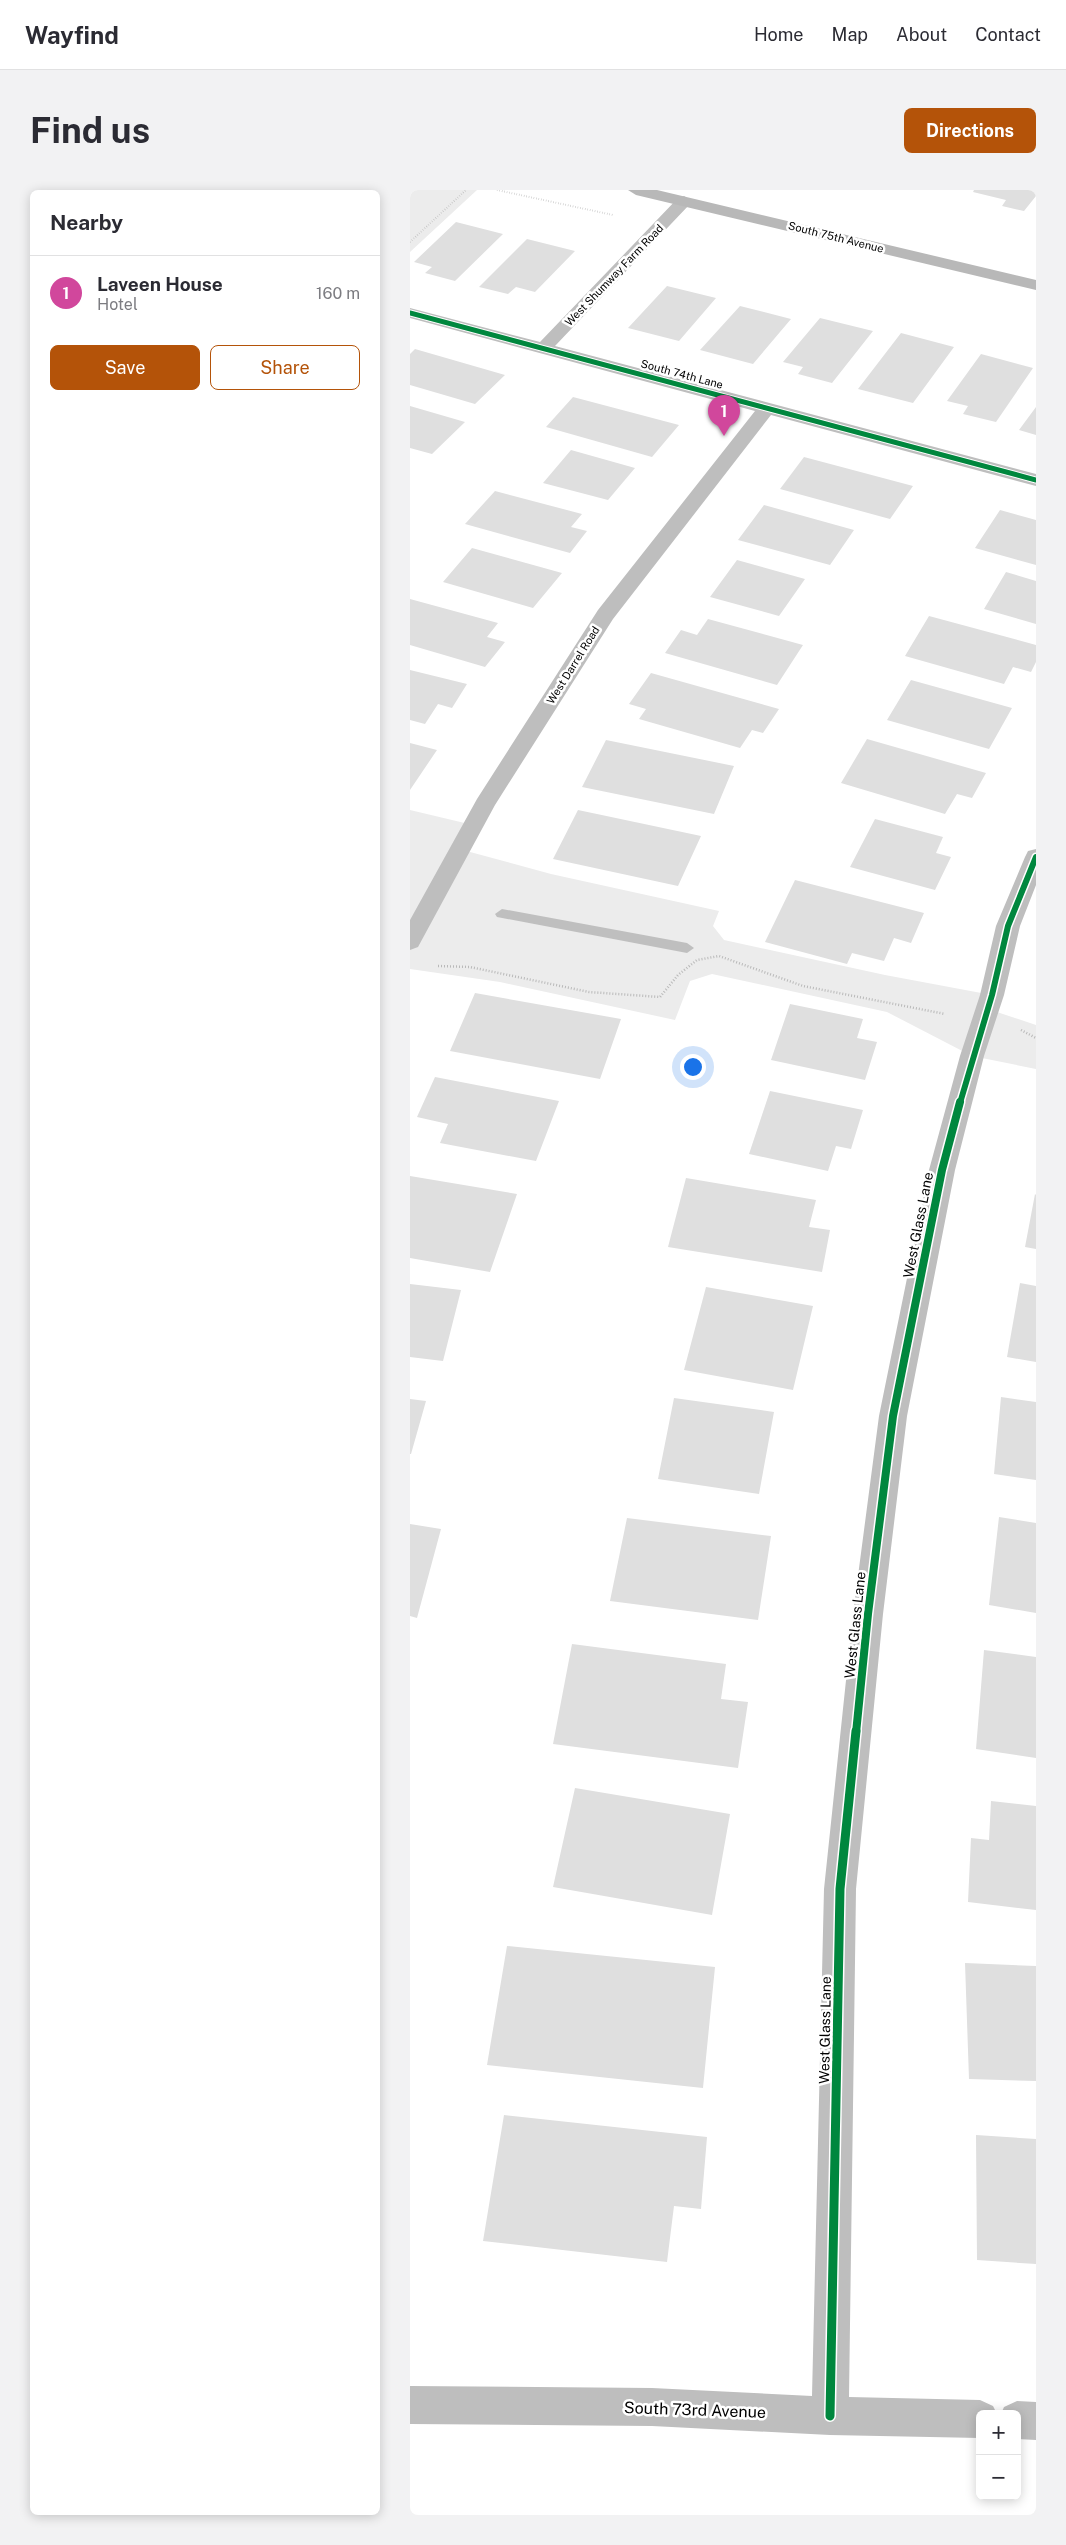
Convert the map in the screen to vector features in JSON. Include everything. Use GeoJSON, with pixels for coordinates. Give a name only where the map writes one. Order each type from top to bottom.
{"type":"FeatureCollection","features":[{"type":"Feature","properties":{"kind":"main road","name":"South 75th Avenue"},"geometry":{"type":"LineString","coordinates":[[637,190],[1036,286]]}},
{"type":"Feature","properties":{"kind":"street","name":"West Shumway Farm Road"},"geometry":{"type":"LineString","coordinates":[[543,349],[684,201]]}},
{"type":"Feature","properties":{"kind":"street","name":"South 74th Lane"},"geometry":{"type":"LineString","coordinates":[[410,312],[1036,480]]}},
{"type":"Feature","properties":{"kind":"street","name":"West Darrel Road"},"geometry":{"type":"LineString","coordinates":[[410,941],[485,804],[605,615],[766,409]]}},
{"type":"Feature","properties":{"kind":"street","name":"West Glass Lane"},"geometry":{"type":"LineString","coordinates":[[830,2416],[840,1889],[868,1614],[893,1416],[942,1170],[992,995],[1008,926],[1036,857]]}},
{"type":"Feature","properties":{"kind":"street","name":"South 73rd Avenue"},"geometry":{"type":"LineString","coordinates":[[410,2405],[652,2407],[830,2416],[976,2420]]}},
{"type":"Feature","properties":{"kind":"street"},"geometry":{"type":"LineString","coordinates":[[1021,2420],[1036,2421]]}},
{"type":"Feature","properties":{"kind":"path"},"geometry":{"type":"LineString","coordinates":[[410,242],[466,190]]}},
{"type":"Feature","properties":{"kind":"path"},"geometry":{"type":"LineString","coordinates":[[497,190],[612,216],[637,190]]}},
{"type":"Feature","properties":{"kind":"path"},"geometry":{"type":"LineString","coordinates":[[433,965],[470,966],[590,992],[660,997],[678,974],[697,960],[719,956],[803,986],[935,1012],[984,1019],[1015,1026],[1036,1038]]}},
{"type":"Feature","properties":{"kind":"shaded area"},"geometry":{"type":"Polygon","coordinates":[[[410,190],[477,190],[410,252],[410,190]]]}},
{"type":"Feature","properties":{"kind":"shaded area"},"geometry":{"type":"Polygon","coordinates":[[[410,810],[473,825],[459,849],[551,874],[719,911],[713,926],[724,940],[885,975],[992,995],[988,1009],[1036,1025],[1036,1069],[972,1056],[887,1012],[712,974],[690,981],[675,1020],[500,982],[410,969],[410,810]]]}},
{"type":"Feature","properties":{"kind":"building"},"geometry":{"type":"Polygon","coordinates":[[[974,190],[1036,190],[1036,196],[1024,211],[1002,206],[1006,200],[973,192],[974,190]]]}},
{"type":"Feature","properties":{"kind":"building"},"geometry":{"type":"Polygon","coordinates":[[[456,222],[503,234],[455,281],[425,273],[432,267],[414,262],[456,222]]]}},
{"type":"Feature","properties":{"kind":"building"},"geometry":{"type":"Polygon","coordinates":[[[527,239],[575,251],[535,292],[516,287],[508,294],[479,287],[527,239]]]}},
{"type":"Feature","properties":{"kind":"building"},"geometry":{"type":"Polygon","coordinates":[[[667,286],[716,298],[679,341],[628,328],[667,286]]]}},
{"type":"Feature","properties":{"kind":"building"},"geometry":{"type":"Polygon","coordinates":[[[740,306],[791,319],[753,364],[700,350],[740,306]]]}},
{"type":"Feature","properties":{"kind":"building"},"geometry":{"type":"Polygon","coordinates":[[[820,318],[873,331],[832,383],[798,374],[803,367],[783,362],[820,318]]]}},
{"type":"Feature","properties":{"kind":"building"},"geometry":{"type":"Polygon","coordinates":[[[901,333],[954,347],[913,403],[858,389],[901,333]]]}},
{"type":"Feature","properties":{"kind":"building"},"geometry":{"type":"Polygon","coordinates":[[[415,349],[505,375],[475,404],[410,385],[410,354],[415,349]]]}},
{"type":"Feature","properties":{"kind":"building"},"geometry":{"type":"Polygon","coordinates":[[[981,354],[1033,368],[996,422],[963,414],[968,406],[947,401],[981,354]]]}},
{"type":"Feature","properties":{"kind":"building"},"geometry":{"type":"Polygon","coordinates":[[[573,397],[679,425],[652,457],[546,427],[573,397]]]}},
{"type":"Feature","properties":{"kind":"building"},"geometry":{"type":"Polygon","coordinates":[[[410,406],[465,422],[432,454],[410,448],[410,406]]]}},
{"type":"Feature","properties":{"kind":"building"},"geometry":{"type":"Polygon","coordinates":[[[1036,407],[1036,435],[1019,430],[1036,407]]]}},
{"type":"Feature","properties":{"kind":"building"},"geometry":{"type":"Polygon","coordinates":[[[571,450],[635,468],[608,500],[543,483],[571,450]]]}},
{"type":"Feature","properties":{"kind":"building"},"geometry":{"type":"Polygon","coordinates":[[[804,457],[913,486],[890,519],[780,489],[804,457]]]}},
{"type":"Feature","properties":{"kind":"building"},"geometry":{"type":"Polygon","coordinates":[[[495,491],[582,514],[571,527],[587,531],[570,553],[465,524],[495,491]]]}},
{"type":"Feature","properties":{"kind":"building"},"geometry":{"type":"Polygon","coordinates":[[[764,505],[854,530],[830,565],[738,540],[764,505]]]}},
{"type":"Feature","properties":{"kind":"building"},"geometry":{"type":"Polygon","coordinates":[[[1000,510],[1036,520],[1036,565],[975,548],[1000,510]]]}},
{"type":"Feature","properties":{"kind":"building"},"geometry":{"type":"Polygon","coordinates":[[[472,548],[562,573],[533,608],[443,582],[472,548]]]}},
{"type":"Feature","properties":{"kind":"building"},"geometry":{"type":"Polygon","coordinates":[[[737,560],[805,579],[779,616],[710,597],[737,560]]]}},
{"type":"Feature","properties":{"kind":"building"},"geometry":{"type":"Polygon","coordinates":[[[1006,572],[1036,581],[1036,624],[984,609],[1006,572]]]}},
{"type":"Feature","properties":{"kind":"building"},"geometry":{"type":"Polygon","coordinates":[[[410,599],[498,623],[487,637],[505,642],[485,667],[410,645],[410,599]]]}},
{"type":"Feature","properties":{"kind":"building"},"geometry":{"type":"Polygon","coordinates":[[[929,616],[1036,645],[1036,662],[1031,672],[1013,667],[1004,684],[905,656],[929,616]]]}},
{"type":"Feature","properties":{"kind":"building"},"geometry":{"type":"Polygon","coordinates":[[[708,619],[803,645],[777,685],[665,653],[681,630],[697,635],[708,619]]]}},
{"type":"Feature","properties":{"kind":"building"},"geometry":{"type":"Polygon","coordinates":[[[410,670],[467,684],[452,708],[438,704],[425,724],[410,720],[410,670]]]}},
{"type":"Feature","properties":{"kind":"building"},"geometry":{"type":"Polygon","coordinates":[[[651,673],[779,709],[763,733],[752,730],[740,748],[639,719],[646,709],[629,704],[651,673]]]}},
{"type":"Feature","properties":{"kind":"building"},"geometry":{"type":"Polygon","coordinates":[[[911,680],[1012,708],[989,749],[887,720],[911,680]]]}},
{"type":"Feature","properties":{"kind":"building"},"geometry":{"type":"Polygon","coordinates":[[[867,739],[986,773],[972,798],[957,794],[945,814],[841,783],[867,739]]]}},
{"type":"Feature","properties":{"kind":"building"},"geometry":{"type":"Polygon","coordinates":[[[606,740],[734,766],[714,814],[582,787],[606,740]]]}},
{"type":"Feature","properties":{"kind":"building"},"geometry":{"type":"Polygon","coordinates":[[[410,743],[437,750],[410,790],[410,743]]]}},
{"type":"Feature","properties":{"kind":"building"},"geometry":{"type":"Polygon","coordinates":[[[578,810],[701,836],[678,886],[553,859],[578,810]]]}},
{"type":"Feature","properties":{"kind":"building"},"geometry":{"type":"Polygon","coordinates":[[[875,819],[943,837],[936,853],[951,857],[935,890],[850,867],[875,819]]]}},
{"type":"Feature","properties":{"kind":"building"},"geometry":{"type":"Polygon","coordinates":[[[795,880],[924,913],[911,943],[894,938],[884,961],[852,953],[847,964],[765,942],[795,880]]]}},
{"type":"Feature","properties":{"kind":"building"},"geometry":{"type":"Polygon","coordinates":[[[475,993],[621,1019],[600,1079],[450,1051],[475,993]]]}},
{"type":"Feature","properties":{"kind":"building"},"geometry":{"type":"Polygon","coordinates":[[[790,1004],[863,1019],[857,1038],[877,1042],[865,1080],[771,1060],[790,1004]]]}},
{"type":"Feature","properties":{"kind":"building"},"geometry":{"type":"Polygon","coordinates":[[[435,1077],[559,1101],[536,1161],[440,1143],[448,1124],[417,1117],[435,1077]]]}},
{"type":"Feature","properties":{"kind":"building"},"geometry":{"type":"Polygon","coordinates":[[[770,1091],[863,1110],[851,1149],[836,1146],[828,1171],[749,1154],[770,1091]]]}},
{"type":"Feature","properties":{"kind":"building"},"geometry":{"type":"Polygon","coordinates":[[[410,1176],[517,1194],[490,1272],[410,1258],[410,1176]]]}},
{"type":"Feature","properties":{"kind":"building"},"geometry":{"type":"Polygon","coordinates":[[[686,1178],[816,1200],[809,1227],[830,1230],[822,1272],[668,1247],[686,1178]]]}},
{"type":"Feature","properties":{"kind":"building"},"geometry":{"type":"Polygon","coordinates":[[[1036,1195],[1036,1249],[1025,1247],[1036,1195]]]}},
{"type":"Feature","properties":{"kind":"building"},"geometry":{"type":"Polygon","coordinates":[[[1020,1283],[1036,1286],[1036,1362],[1007,1357],[1020,1283]]]}},
{"type":"Feature","properties":{"kind":"building"},"geometry":{"type":"Polygon","coordinates":[[[410,1284],[461,1290],[443,1361],[410,1357],[410,1284]]]}},
{"type":"Feature","properties":{"kind":"building"},"geometry":{"type":"Polygon","coordinates":[[[706,1287],[813,1306],[793,1390],[684,1370],[706,1287]]]}},
{"type":"Feature","properties":{"kind":"building"},"geometry":{"type":"Polygon","coordinates":[[[1001,1397],[1036,1402],[1036,1480],[994,1474],[1001,1397]]]}},
{"type":"Feature","properties":{"kind":"building"},"geometry":{"type":"Polygon","coordinates":[[[674,1398],[774,1412],[759,1494],[658,1479],[674,1398]]]}},
{"type":"Feature","properties":{"kind":"building"},"geometry":{"type":"Polygon","coordinates":[[[410,1399],[426,1401],[411,1454],[410,1454],[410,1399]]]}},
{"type":"Feature","properties":{"kind":"building"},"geometry":{"type":"Polygon","coordinates":[[[999,1517],[1036,1523],[1036,1613],[989,1605],[999,1517]]]}},
{"type":"Feature","properties":{"kind":"building"},"geometry":{"type":"Polygon","coordinates":[[[627,1518],[771,1536],[758,1620],[610,1601],[627,1518]]]}},
{"type":"Feature","properties":{"kind":"building"},"geometry":{"type":"Polygon","coordinates":[[[410,1524],[441,1529],[417,1618],[410,1616],[410,1524]]]}},
{"type":"Feature","properties":{"kind":"building"},"geometry":{"type":"Polygon","coordinates":[[[572,1644],[726,1664],[721,1699],[748,1702],[738,1768],[553,1744],[572,1644]]]}},
{"type":"Feature","properties":{"kind":"building"},"geometry":{"type":"Polygon","coordinates":[[[984,1650],[1036,1657],[1036,1758],[976,1749],[984,1650]]]}},
{"type":"Feature","properties":{"kind":"building"},"geometry":{"type":"Polygon","coordinates":[[[575,1788],[730,1814],[712,1915],[553,1887],[575,1788]]]}},
{"type":"Feature","properties":{"kind":"building"},"geometry":{"type":"Polygon","coordinates":[[[991,1801],[1036,1806],[1036,1910],[968,1902],[971,1838],[989,1840],[991,1801]]]}},
{"type":"Feature","properties":{"kind":"building"},"geometry":{"type":"Polygon","coordinates":[[[507,1946],[715,1967],[703,2088],[487,2065],[507,1946]]]}},
{"type":"Feature","properties":{"kind":"building"},"geometry":{"type":"Polygon","coordinates":[[[965,1963],[1036,1966],[1036,2081],[969,2079],[965,1963]]]}},
{"type":"Feature","properties":{"kind":"building"},"geometry":{"type":"Polygon","coordinates":[[[504,2115],[707,2137],[701,2209],[674,2206],[667,2262],[483,2241],[504,2115]]]}},
{"type":"Feature","properties":{"kind":"building"},"geometry":{"type":"Polygon","coordinates":[[[976,2135],[1036,2139],[1036,2264],[977,2260],[976,2135]]]}},
{"type":"Feature","properties":{"kind":"waterway"},"geometry":{"type":"LineString","coordinates":[[502,914],[687,948]]}},
{"type":"Feature","properties":{"kind":"cycle path"},"geometry":{"type":"LineString","coordinates":[[410,313],[1036,480]]}},
{"type":"Feature","properties":{"kind":"cycle path"},"geometry":{"type":"LineString","coordinates":[[830,2416],[840,1889],[868,1614],[893,1416],[942,1170],[972,1056],[992,995],[1008,926],[1036,857]]}},
{"type":"Feature","properties":{"kind":"place","name":"Laveen House"},"geometry":{"type":"Point","coordinates":[724,436]}}]}
